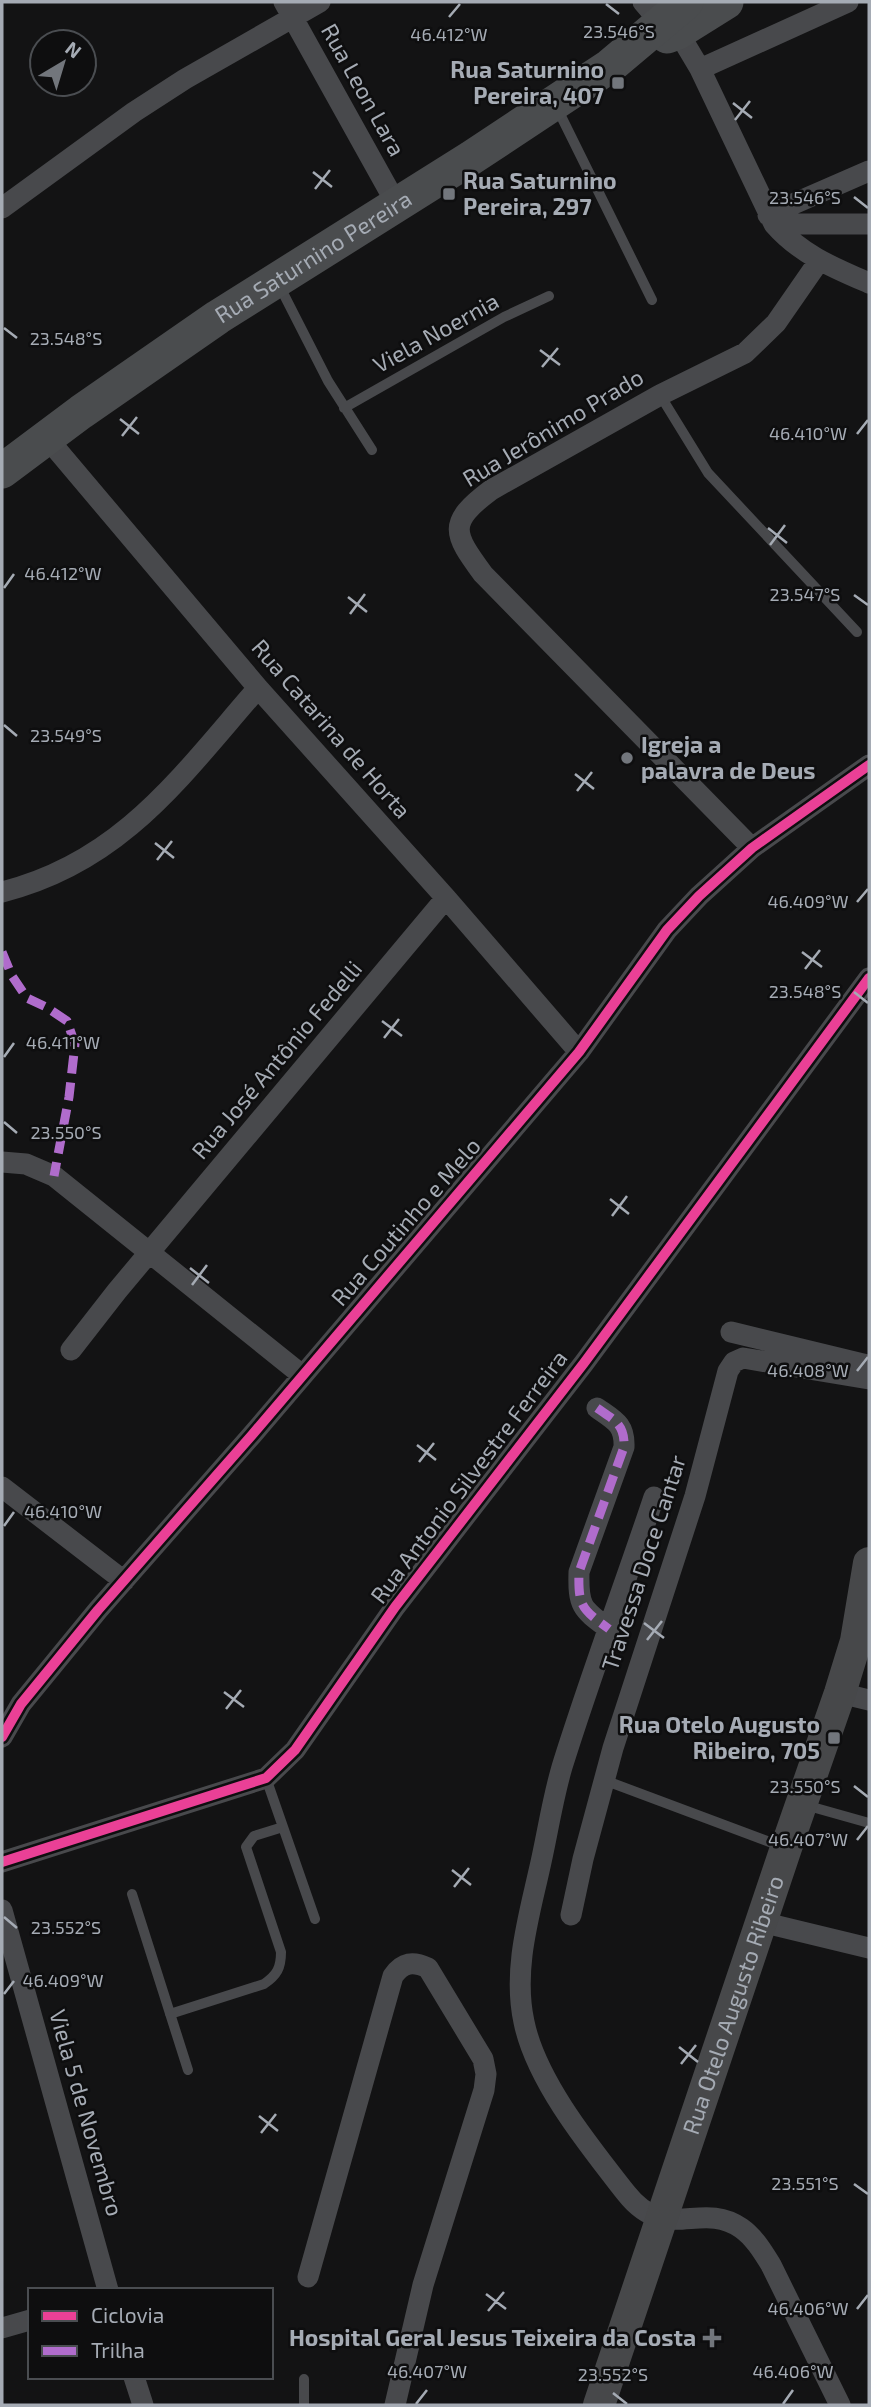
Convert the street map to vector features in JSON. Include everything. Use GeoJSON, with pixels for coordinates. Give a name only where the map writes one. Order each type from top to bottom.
{"type":"FeatureCollection","features":[{"type":"Feature","properties":{"kind":"main road","name":"Rua Saturnino Pereira"},"geometry":{"type":"LineString","coordinates":[[2,471],[218,317],[555,103],[631,50],[667,14],[726,2]]}},
{"type":"Feature","properties":{"kind":"street"},"geometry":{"type":"LineString","coordinates":[[2,208],[144,106],[288,10],[320,2]]}},
{"type":"Feature","properties":{"kind":"street"},"geometry":{"type":"LineString","coordinates":[[699,69],[849,2]]}},
{"type":"Feature","properties":{"kind":"street","name":"Rua Leon Lara"},"geometry":{"type":"LineString","coordinates":[[288,10],[397,205]]}},
{"type":"Feature","properties":{"kind":"street"},"geometry":{"type":"LineString","coordinates":[[667,14],[699,69],[771,219],[787,239],[819,261],[869,283]]}},
{"type":"Feature","properties":{"kind":"street"},"geometry":{"type":"LineString","coordinates":[[771,219],[869,171]]}},
{"type":"Feature","properties":{"kind":"street"},"geometry":{"type":"LineString","coordinates":[[771,219],[869,224]]}},
{"type":"Feature","properties":{"kind":"street","name":"Rua Jerônimo Prado"},"geometry":{"type":"LineString","coordinates":[[752,848],[483,574],[464,548],[457,531],[471,505],[491,490],[660,395],[745,353],[776,323],[819,261]]}},
{"type":"Feature","properties":{"kind":"street","name":"Rua Catarina de Horta"},"geometry":{"type":"LineString","coordinates":[[47,438],[258,688],[446,898],[579,1052]]}},
{"type":"Feature","properties":{"kind":"street"},"geometry":{"type":"LineString","coordinates":[[2,892],[63,870],[110,844],[138,822],[157,804],[258,688]]}},
{"type":"Feature","properties":{"kind":"street","name":"Rua Coutinho e Melo"},"geometry":{"type":"LineString","coordinates":[[2,1737],[21,1704],[97,1610],[579,1052],[667,930],[699,896],[752,848],[869,765]]}},
{"type":"Feature","properties":{"kind":"street","name":"Rua José Antônio Fedelli"},"geometry":{"type":"LineString","coordinates":[[71,1350],[117,1291],[446,898]]}},
{"type":"Feature","properties":{"kind":"street","name":"Rua Antonio Silvestre Ferreira"},"geometry":{"type":"LineString","coordinates":[[2,1862],[266,1778],[295,1750],[395,1607],[584,1363],[869,978]]}},
{"type":"Feature","properties":{"kind":"street"},"geometry":{"type":"LineString","coordinates":[[2,1162],[26,1164],[45,1170],[302,1375]]}},
{"type":"Feature","properties":{"kind":"street"},"geometry":{"type":"LineString","coordinates":[[731,1332],[869,1365]]}},
{"type":"Feature","properties":{"kind":"street","name":"Travessa Doce Cantar"},"geometry":{"type":"LineString","coordinates":[[571,1915],[604,1780],[654,1617],[695,1496],[723,1385],[734,1362],[743,1358],[869,1379]]}},
{"type":"Feature","properties":{"kind":"street"},"geometry":{"type":"LineString","coordinates":[[597,1408],[616,1421],[624,1433],[624,1447],[579,1572],[578,1593],[585,1611],[609,1629]]}},
{"type":"Feature","properties":{"kind":"street"},"geometry":{"type":"LineString","coordinates":[[2,1487],[124,1581]]}},
{"type":"Feature","properties":{"kind":"street"},"geometry":{"type":"LineString","coordinates":[[654,1497],[562,1770],[524,1936],[519,1984],[524,2023],[538,2062],[570,2119],[643,2212],[662,2220],[725,2220],[742,2228],[757,2244],[771,2265],[840,2405]]}},
{"type":"Feature","properties":{"kind":"street","name":"Rua Otelo Augusto Ribeiro"},"geometry":{"type":"LineString","coordinates":[[599,2405],[786,1848],[802,1804],[855,1697],[856,1641],[869,1563]]}},
{"type":"Feature","properties":{"kind":"street","name":"Viela 5 de Novembro"},"geometry":{"type":"LineString","coordinates":[[2,1910],[107,2288]]}},
{"type":"Feature","properties":{"kind":"street"},"geometry":{"type":"LineString","coordinates":[[761,1922],[869,1948]]}},
{"type":"Feature","properties":{"kind":"street"},"geometry":{"type":"LineString","coordinates":[[308,2277],[393,1976],[406,1963],[418,1963],[428,1968],[483,2059],[486,2074],[484,2090],[423,2285],[395,2405]]}},
{"type":"Feature","properties":{"kind":"street"},"geometry":{"type":"LineString","coordinates":[[2,2328],[28,2321]]}},
{"type":"Feature","properties":{"kind":"street"},"geometry":{"type":"LineString","coordinates":[[135,2379],[143,2405]]}},
{"type":"Feature","properties":{"kind":"lane"},"geometry":{"type":"LineString","coordinates":[[555,103],[652,300]]}},
{"type":"Feature","properties":{"kind":"lane"},"geometry":{"type":"LineString","coordinates":[[276,280],[328,381],[372,450]]}},
{"type":"Feature","properties":{"kind":"lane","name":"Viela Noernia"},"geometry":{"type":"LineString","coordinates":[[344,408],[504,317],[549,296]]}},
{"type":"Feature","properties":{"kind":"lane"},"geometry":{"type":"LineString","coordinates":[[660,395],[708,473],[857,632]]}},
{"type":"Feature","properties":{"kind":"lane"},"geometry":{"type":"LineString","coordinates":[[266,1778],[315,1919]]}},
{"type":"Feature","properties":{"kind":"lane"},"geometry":{"type":"LineString","coordinates":[[604,1780],[786,1848]]}},
{"type":"Feature","properties":{"kind":"lane"},"geometry":{"type":"LineString","coordinates":[[802,1804],[869,1823]]}},
{"type":"Feature","properties":{"kind":"lane"},"geometry":{"type":"LineString","coordinates":[[170,2014],[264,1984],[276,1976],[281,1964],[281,1952],[246,1847],[254,1836],[283,1827]]}},
{"type":"Feature","properties":{"kind":"lane"},"geometry":{"type":"LineString","coordinates":[[132,1894],[188,2070]]}},
{"type":"Feature","properties":{"kind":"lane"},"geometry":{"type":"LineString","coordinates":[[304,2379],[304,2405]]}},
{"type":"Feature","properties":{"kind":"marked path"},"geometry":{"type":"LineString","coordinates":[[2,952],[12,976],[27,998],[67,1021],[75,1044],[69,1097],[54,1176]]}},
{"type":"Feature","properties":{"kind":"marked path"},"geometry":{"type":"LineString","coordinates":[[597,1408],[620,1428],[624,1447],[579,1572],[579,1593],[587,1611],[609,1629]]}},
{"type":"Feature","properties":{"kind":"cycle path"},"geometry":{"type":"LineString","coordinates":[[2,1737],[21,1704],[98,1610],[252,1435],[579,1052],[667,930],[699,896],[752,848],[869,765]]}},
{"type":"Feature","properties":{"kind":"cycle path"},"geometry":{"type":"LineString","coordinates":[[2,1862],[266,1778],[295,1750],[395,1607],[584,1363],[869,978]]}},
{"type":"Feature","properties":{"kind":"place","name":"Rua Saturnino Pereira, 407"},"geometry":{"type":"Point","coordinates":[618,83]}},
{"type":"Feature","properties":{"kind":"place","name":"Rua Saturnino Pereira, 297"},"geometry":{"type":"Point","coordinates":[449,194]}},
{"type":"Feature","properties":{"kind":"place","name":"Igreja a palavra de Deus"},"geometry":{"type":"Point","coordinates":[627,758]}},
{"type":"Feature","properties":{"kind":"place","name":"Rua Otelo Augusto Ribeiro, 705"},"geometry":{"type":"Point","coordinates":[834,1738]}},
{"type":"Feature","properties":{"kind":"place","name":"Hospital Geral Jesus Teixeira da Costa"},"geometry":{"type":"Point","coordinates":[712,2338]}}]}
